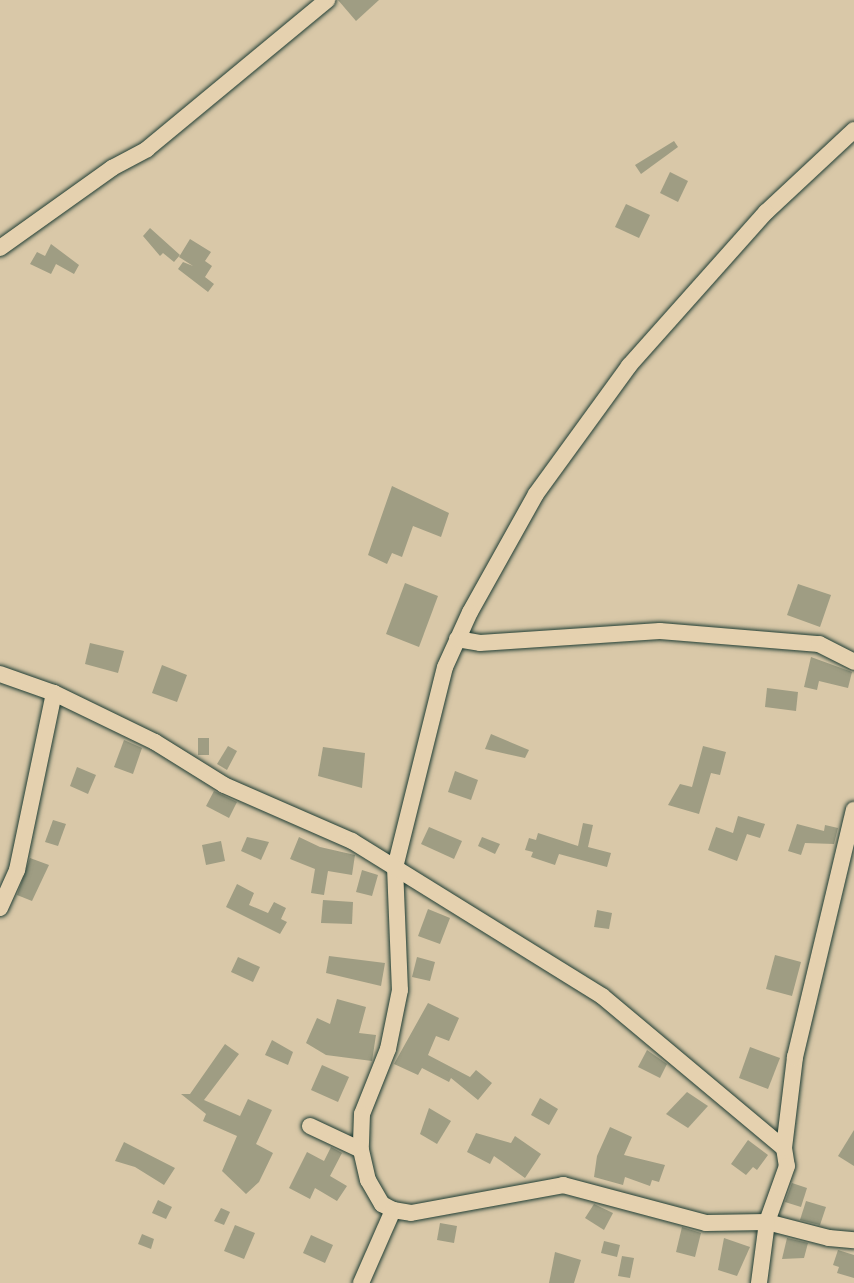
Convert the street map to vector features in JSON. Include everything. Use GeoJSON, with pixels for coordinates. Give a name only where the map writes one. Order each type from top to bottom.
{"type":"FeatureCollection","features":[{"type":"Feature","properties":{"kind":"street"},"geometry":{"type":"LineString","coordinates":[[0,248],[113,168],[147,149],[327,0]]}},
{"type":"Feature","properties":{"kind":"street"},"geometry":{"type":"LineString","coordinates":[[854,130],[766,212],[629,366],[536,494],[457,639],[445,667],[395,867],[400,989],[388,1049],[362,1114],[361,1150],[368,1180],[382,1204],[393,1210],[411,1213],[563,1185],[706,1223],[767,1222],[854,1240]]}},
{"type":"Feature","properties":{"kind":"street"},"geometry":{"type":"LineString","coordinates":[[457,639],[480,643],[660,631],[820,644],[854,662]]}},
{"type":"Feature","properties":{"kind":"street"},"geometry":{"type":"LineString","coordinates":[[0,674],[54,693],[155,742],[224,785],[352,841],[602,996],[784,1148]]}},
{"type":"Feature","properties":{"kind":"street"},"geometry":{"type":"LineString","coordinates":[[0,908],[18,870],[54,693]]}},
{"type":"Feature","properties":{"kind":"street"},"geometry":{"type":"LineString","coordinates":[[759,1283],[767,1222],[788,1166],[784,1148],[795,1057],[824,949],[831,891],[854,810]]}},
{"type":"Feature","properties":{"kind":"street"},"geometry":{"type":"LineString","coordinates":[[310,1126],[361,1150]]}},
{"type":"Feature","properties":{"kind":"street"},"geometry":{"type":"LineString","coordinates":[[361,1283],[393,1210]]}},
{"type":"Feature","properties":{"kind":"building"},"geometry":{"type":"Polygon","coordinates":[[[338,0],[379,0],[356,21],[338,0]]]}},
{"type":"Feature","properties":{"kind":"building"},"geometry":{"type":"Polygon","coordinates":[[[674,141],[678,147],[641,174],[635,165],[674,141]]]}},
{"type":"Feature","properties":{"kind":"building"},"geometry":{"type":"Polygon","coordinates":[[[670,172],[688,181],[678,202],[660,193],[670,172]]]}},
{"type":"Feature","properties":{"kind":"building"},"geometry":{"type":"Polygon","coordinates":[[[626,204],[650,215],[639,238],[615,227],[626,204]]]}},
{"type":"Feature","properties":{"kind":"building"},"geometry":{"type":"Polygon","coordinates":[[[150,228],[180,255],[174,262],[163,253],[160,256],[143,236],[150,228]]]}},
{"type":"Feature","properties":{"kind":"building"},"geometry":{"type":"Polygon","coordinates":[[[190,239],[211,252],[205,261],[212,266],[205,277],[214,284],[208,292],[178,269],[183,262],[193,266],[179,257],[190,239]]]}},
{"type":"Feature","properties":{"kind":"building"},"geometry":{"type":"Polygon","coordinates":[[[51,244],[79,265],[74,274],[56,264],[51,274],[30,264],[37,252],[45,256],[51,244]]]}},
{"type":"Feature","properties":{"kind":"building"},"geometry":{"type":"Polygon","coordinates":[[[392,486],[449,513],[441,537],[413,526],[402,557],[392,553],[387,564],[368,555],[392,486]]]}},
{"type":"Feature","properties":{"kind":"building"},"geometry":{"type":"Polygon","coordinates":[[[405,583],[438,596],[419,647],[386,634],[405,583]]]}},
{"type":"Feature","properties":{"kind":"building"},"geometry":{"type":"Polygon","coordinates":[[[798,584],[831,595],[820,627],[787,615],[798,584]]]}},
{"type":"Feature","properties":{"kind":"building"},"geometry":{"type":"Polygon","coordinates":[[[90,643],[124,651],[118,673],[85,664],[90,643]]]}},
{"type":"Feature","properties":{"kind":"building"},"geometry":{"type":"Polygon","coordinates":[[[811,657],[852,672],[848,688],[819,681],[817,690],[804,687],[811,657]]]}},
{"type":"Feature","properties":{"kind":"building"},"geometry":{"type":"Polygon","coordinates":[[[162,665],[187,675],[177,702],[152,693],[162,665]]]}},
{"type":"Feature","properties":{"kind":"building"},"geometry":{"type":"Polygon","coordinates":[[[767,688],[798,692],[796,711],[765,707],[767,688]]]}},
{"type":"Feature","properties":{"kind":"building"},"geometry":{"type":"Polygon","coordinates":[[[491,734],[529,750],[525,758],[485,749],[491,734]]]}},
{"type":"Feature","properties":{"kind":"building"},"geometry":{"type":"Polygon","coordinates":[[[198,738],[209,738],[209,755],[198,755],[198,738]]]}},
{"type":"Feature","properties":{"kind":"building"},"geometry":{"type":"Polygon","coordinates":[[[124,740],[142,748],[133,774],[114,767],[124,740]]]}},
{"type":"Feature","properties":{"kind":"building"},"geometry":{"type":"Polygon","coordinates":[[[228,746],[237,751],[227,770],[217,764],[228,746]]]}},
{"type":"Feature","properties":{"kind":"building"},"geometry":{"type":"Polygon","coordinates":[[[703,746],[726,752],[720,775],[711,773],[699,814],[668,805],[680,784],[692,787],[703,746]]]}},
{"type":"Feature","properties":{"kind":"building"},"geometry":{"type":"Polygon","coordinates":[[[323,747],[365,753],[362,788],[318,776],[323,747]]]}},
{"type":"Feature","properties":{"kind":"building"},"geometry":{"type":"Polygon","coordinates":[[[77,767],[96,775],[88,794],[70,786],[77,767]]]}},
{"type":"Feature","properties":{"kind":"building"},"geometry":{"type":"Polygon","coordinates":[[[455,771],[478,780],[471,800],[448,792],[455,771]]]}},
{"type":"Feature","properties":{"kind":"building"},"geometry":{"type":"Polygon","coordinates":[[[214,791],[237,802],[229,818],[206,806],[214,791]]]}},
{"type":"Feature","properties":{"kind":"building"},"geometry":{"type":"Polygon","coordinates":[[[738,816],[765,824],[760,838],[747,834],[737,861],[708,850],[716,827],[733,833],[738,816]]]}},
{"type":"Feature","properties":{"kind":"building"},"geometry":{"type":"Polygon","coordinates":[[[53,820],[66,824],[58,846],[45,842],[53,820]]]}},
{"type":"Feature","properties":{"kind":"building"},"geometry":{"type":"Polygon","coordinates":[[[583,823],[593,825],[588,847],[611,853],[607,867],[559,854],[555,865],[531,857],[533,852],[525,850],[529,838],[536,840],[538,833],[578,846],[583,823]]]}},
{"type":"Feature","properties":{"kind":"building"},"geometry":{"type":"Polygon","coordinates":[[[797,824],[824,831],[825,825],[838,828],[834,844],[805,843],[801,855],[788,851],[797,824]]]}},
{"type":"Feature","properties":{"kind":"building"},"geometry":{"type":"Polygon","coordinates":[[[429,827],[462,841],[454,859],[421,844],[429,827]]]}},
{"type":"Feature","properties":{"kind":"building"},"geometry":{"type":"Polygon","coordinates":[[[247,837],[269,842],[261,860],[241,851],[247,837]]]}},
{"type":"Feature","properties":{"kind":"building"},"geometry":{"type":"Polygon","coordinates":[[[299,837],[320,847],[355,855],[352,875],[328,871],[324,895],[311,893],[315,869],[290,859],[299,837]]]}},
{"type":"Feature","properties":{"kind":"building"},"geometry":{"type":"Polygon","coordinates":[[[482,837],[500,844],[495,854],[478,846],[482,837]]]}},
{"type":"Feature","properties":{"kind":"building"},"geometry":{"type":"Polygon","coordinates":[[[221,841],[225,861],[206,865],[202,845],[221,841]]]}},
{"type":"Feature","properties":{"kind":"building"},"geometry":{"type":"Polygon","coordinates":[[[30,858],[49,865],[32,901],[17,895],[30,858]]]}},
{"type":"Feature","properties":{"kind":"building"},"geometry":{"type":"Polygon","coordinates":[[[362,870],[378,875],[372,896],[356,892],[362,870]]]}},
{"type":"Feature","properties":{"kind":"building"},"geometry":{"type":"Polygon","coordinates":[[[237,884],[254,893],[249,905],[268,913],[274,902],[286,908],[281,919],[287,922],[280,934],[226,907],[237,884]]]}},
{"type":"Feature","properties":{"kind":"building"},"geometry":{"type":"Polygon","coordinates":[[[323,900],[353,902],[352,924],[321,923],[323,900]]]}},
{"type":"Feature","properties":{"kind":"building"},"geometry":{"type":"Polygon","coordinates":[[[428,909],[450,918],[440,944],[418,936],[428,909]]]}},
{"type":"Feature","properties":{"kind":"building"},"geometry":{"type":"Polygon","coordinates":[[[597,910],[612,913],[609,929],[594,927],[597,910]]]}},
{"type":"Feature","properties":{"kind":"building"},"geometry":{"type":"Polygon","coordinates":[[[775,955],[801,962],[792,996],[766,989],[775,955]]]}},
{"type":"Feature","properties":{"kind":"building"},"geometry":{"type":"Polygon","coordinates":[[[329,956],[385,963],[381,986],[326,973],[329,956]]]}},
{"type":"Feature","properties":{"kind":"building"},"geometry":{"type":"Polygon","coordinates":[[[238,957],[260,967],[253,982],[231,972],[238,957]]]}},
{"type":"Feature","properties":{"kind":"building"},"geometry":{"type":"Polygon","coordinates":[[[417,957],[435,962],[430,981],[412,977],[417,957]]]}},
{"type":"Feature","properties":{"kind":"building"},"geometry":{"type":"Polygon","coordinates":[[[337,999],[366,1007],[359,1033],[376,1035],[372,1061],[326,1055],[306,1043],[317,1018],[330,1024],[337,999]]]}},
{"type":"Feature","properties":{"kind":"building"},"geometry":{"type":"Polygon","coordinates":[[[428,1003],[459,1018],[449,1041],[436,1036],[428,1055],[470,1077],[476,1070],[492,1083],[478,1100],[451,1078],[449,1082],[422,1068],[418,1075],[394,1064],[428,1003]]]}},
{"type":"Feature","properties":{"kind":"building"},"geometry":{"type":"Polygon","coordinates":[[[272,1040],[293,1052],[288,1065],[265,1055],[272,1040]]]}},
{"type":"Feature","properties":{"kind":"building"},"geometry":{"type":"Polygon","coordinates":[[[225,1044],[239,1054],[204,1100],[240,1116],[248,1099],[272,1110],[256,1144],[273,1153],[259,1182],[246,1194],[222,1171],[237,1136],[203,1121],[206,1114],[181,1094],[190,1094],[225,1044]]]}},
{"type":"Feature","properties":{"kind":"building"},"geometry":{"type":"Polygon","coordinates":[[[750,1047],[780,1058],[768,1089],[739,1078],[750,1047]]]}},
{"type":"Feature","properties":{"kind":"building"},"geometry":{"type":"Polygon","coordinates":[[[647,1050],[667,1064],[660,1078],[638,1067],[647,1050]]]}},
{"type":"Feature","properties":{"kind":"building"},"geometry":{"type":"Polygon","coordinates":[[[322,1065],[349,1077],[338,1102],[311,1090],[322,1065]]]}},
{"type":"Feature","properties":{"kind":"building"},"geometry":{"type":"Polygon","coordinates":[[[687,1092],[708,1106],[688,1128],[666,1114],[687,1092]]]}},
{"type":"Feature","properties":{"kind":"building"},"geometry":{"type":"Polygon","coordinates":[[[540,1098],[558,1109],[549,1125],[531,1115],[540,1098]]]}},
{"type":"Feature","properties":{"kind":"building"},"geometry":{"type":"Polygon","coordinates":[[[429,1108],[451,1121],[437,1144],[420,1134],[429,1108]]]}},
{"type":"Feature","properties":{"kind":"building"},"geometry":{"type":"Polygon","coordinates":[[[610,1127],[632,1137],[624,1155],[665,1165],[659,1182],[652,1180],[650,1186],[625,1177],[623,1185],[594,1177],[597,1156],[610,1127]]]}},
{"type":"Feature","properties":{"kind":"building"},"geometry":{"type":"Polygon","coordinates":[[[854,1130],[854,1166],[838,1156],[854,1130]]]}},
{"type":"Feature","properties":{"kind":"building"},"geometry":{"type":"Polygon","coordinates":[[[476,1133],[511,1143],[515,1136],[541,1154],[525,1178],[494,1156],[490,1164],[467,1152],[476,1133]]]}},
{"type":"Feature","properties":{"kind":"building"},"geometry":{"type":"Polygon","coordinates":[[[748,1140],[768,1155],[757,1170],[753,1167],[746,1175],[731,1164],[748,1140]]]}},
{"type":"Feature","properties":{"kind":"building"},"geometry":{"type":"Polygon","coordinates":[[[124,1142],[175,1168],[164,1185],[135,1167],[115,1161],[124,1142]]]}},
{"type":"Feature","properties":{"kind":"building"},"geometry":{"type":"Polygon","coordinates":[[[331,1147],[342,1153],[330,1176],[347,1186],[337,1201],[315,1188],[310,1199],[289,1188],[307,1152],[324,1161],[331,1147]]]}},
{"type":"Feature","properties":{"kind":"building"},"geometry":{"type":"Polygon","coordinates":[[[792,1183],[807,1188],[801,1207],[785,1202],[792,1183]]]}},
{"type":"Feature","properties":{"kind":"building"},"geometry":{"type":"Polygon","coordinates":[[[158,1200],[172,1207],[166,1219],[152,1213],[158,1200]]]}},
{"type":"Feature","properties":{"kind":"building"},"geometry":{"type":"Polygon","coordinates":[[[806,1201],[826,1207],[820,1225],[800,1220],[806,1201]]]}},
{"type":"Feature","properties":{"kind":"building"},"geometry":{"type":"Polygon","coordinates":[[[594,1204],[613,1213],[604,1230],[585,1218],[594,1204]]]}},
{"type":"Feature","properties":{"kind":"building"},"geometry":{"type":"Polygon","coordinates":[[[221,1208],[230,1212],[224,1225],[214,1221],[221,1208]]]}},
{"type":"Feature","properties":{"kind":"building"},"geometry":{"type":"Polygon","coordinates":[[[440,1223],[457,1226],[454,1243],[437,1240],[440,1223]]]}},
{"type":"Feature","properties":{"kind":"building"},"geometry":{"type":"Polygon","coordinates":[[[235,1225],[255,1233],[244,1259],[224,1251],[235,1225]]]}},
{"type":"Feature","properties":{"kind":"building"},"geometry":{"type":"Polygon","coordinates":[[[682,1227],[701,1233],[695,1257],[676,1252],[682,1227]]]}},
{"type":"Feature","properties":{"kind":"building"},"geometry":{"type":"Polygon","coordinates":[[[142,1234],[154,1239],[151,1249],[138,1244],[142,1234]]]}},
{"type":"Feature","properties":{"kind":"building"},"geometry":{"type":"Polygon","coordinates":[[[311,1235],[333,1245],[325,1263],[303,1253],[311,1235]]]}},
{"type":"Feature","properties":{"kind":"building"},"geometry":{"type":"Polygon","coordinates":[[[724,1238],[750,1247],[737,1276],[718,1270],[724,1238]]]}},
{"type":"Feature","properties":{"kind":"building"},"geometry":{"type":"Polygon","coordinates":[[[787,1238],[808,1243],[804,1258],[782,1259],[787,1238]]]}},
{"type":"Feature","properties":{"kind":"building"},"geometry":{"type":"Polygon","coordinates":[[[604,1241],[620,1245],[617,1257],[601,1253],[604,1241]]]}},
{"type":"Feature","properties":{"kind":"building"},"geometry":{"type":"Polygon","coordinates":[[[838,1250],[854,1255],[854,1278],[837,1273],[839,1267],[833,1265],[838,1250]]]}},
{"type":"Feature","properties":{"kind":"building"},"geometry":{"type":"Polygon","coordinates":[[[555,1252],[581,1260],[574,1283],[549,1283],[555,1252]]]}},
{"type":"Feature","properties":{"kind":"building"},"geometry":{"type":"Polygon","coordinates":[[[622,1256],[634,1258],[630,1278],[618,1276],[622,1256]]]}}]}
